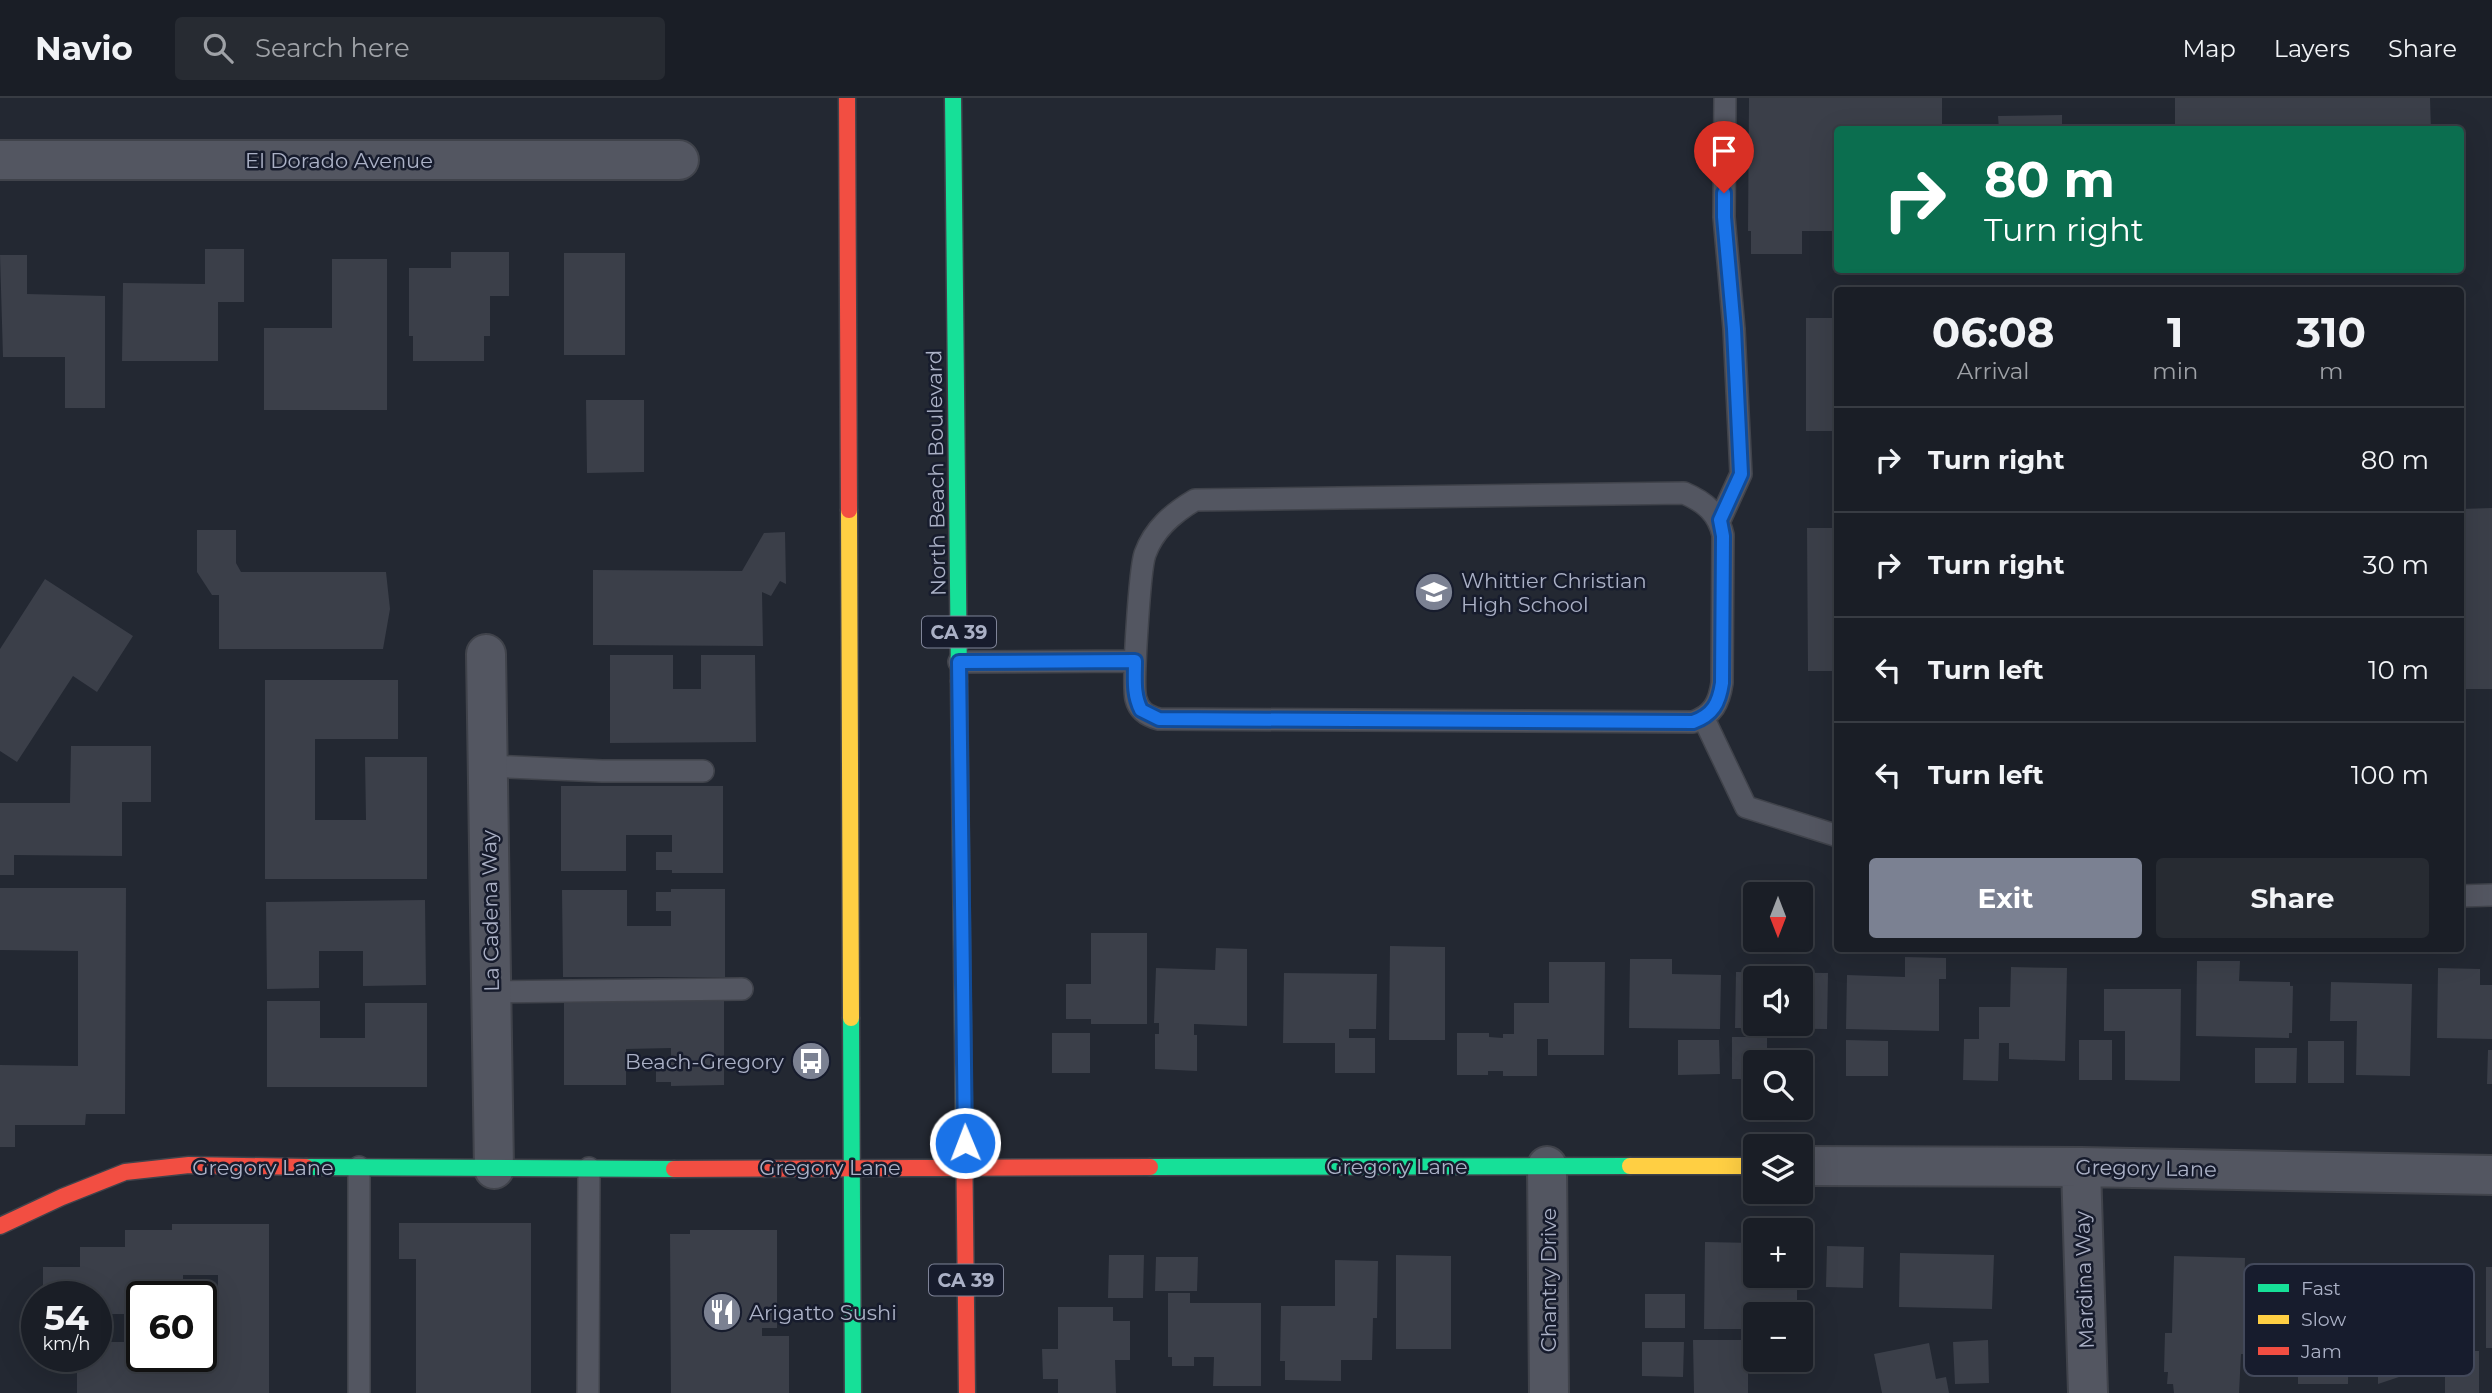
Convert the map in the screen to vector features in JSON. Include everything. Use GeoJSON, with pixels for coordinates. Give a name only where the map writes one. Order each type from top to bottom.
{"type":"FeatureCollection","features":[{"type":"Feature","properties":{"kind":"main road"},"geometry":{"type":"LineString","coordinates":[[847,98],[853,1393]]}},
{"type":"Feature","properties":{"kind":"main road","name":"North Beach Boulevard"},"geometry":{"type":"LineString","coordinates":[[953,98],[967,1393]]}},
{"type":"Feature","properties":{"kind":"main road","name":"Gregory Lane"},"geometry":{"type":"LineString","coordinates":[[0,1226],[125,1172],[189,1166],[494,1169],[1743,1166]]}},
{"type":"Feature","properties":{"kind":"street","name":"El Dorado Avenue"},"geometry":{"type":"LineString","coordinates":[[0,160],[678,160]]}},
{"type":"Feature","properties":{"kind":"street","name":"La Cadena Way"},"geometry":{"type":"LineString","coordinates":[[486,654],[494,1169]]}},
{"type":"Feature","properties":{"kind":"street","name":"Chantry Drive"},"geometry":{"type":"LineString","coordinates":[[1547,1166],[1549,1393]]}},
{"type":"Feature","properties":{"kind":"street","name":"Gregory Lane"},"geometry":{"type":"LineString","coordinates":[[1813,1166],[2081,1167],[2492,1175]]}},
{"type":"Feature","properties":{"kind":"street","name":"Mardina Way"},"geometry":{"type":"LineString","coordinates":[[2081,1167],[2088,1393]]}},
{"type":"Feature","properties":{"kind":"lane"},"geometry":{"type":"LineString","coordinates":[[1720,520],[1741,474],[1734,329],[1724,217],[1725,98]]}},
{"type":"Feature","properties":{"kind":"lane"},"geometry":{"type":"LineString","coordinates":[[1684,494],[1699,499],[1720,520],[1723,536],[1722,683],[1720,699],[1704,719],[1693,722],[1159,719],[1141,710],[1137,703],[1135,661],[1144,556],[1164,522],[1195,500],[1684,494]]}},
{"type":"Feature","properties":{"kind":"lane"},"geometry":{"type":"LineString","coordinates":[[959,662],[1135,661]]}},
{"type":"Feature","properties":{"kind":"lane"},"geometry":{"type":"LineString","coordinates":[[1704,719],[1746,807],[1834,835]]}},
{"type":"Feature","properties":{"kind":"lane"},"geometry":{"type":"LineString","coordinates":[[488,766],[602,771],[703,771]]}},
{"type":"Feature","properties":{"kind":"lane"},"geometry":{"type":"LineString","coordinates":[[2464,896],[2492,895]]}},
{"type":"Feature","properties":{"kind":"lane"},"geometry":{"type":"LineString","coordinates":[[491,992],[742,989]]}},
{"type":"Feature","properties":{"kind":"lane"},"geometry":{"type":"LineString","coordinates":[[359,1167],[359,1393]]}},
{"type":"Feature","properties":{"kind":"lane"},"geometry":{"type":"LineString","coordinates":[[588,1393],[589,1168]]}},
{"type":"Feature","properties":{"kind":"building"},"geometry":{"type":"Polygon","coordinates":[[[1749,98],[1942,98],[1942,126],[1834,126],[1834,231],[1802,231],[1802,254],[1751,254],[1751,231],[1748,231],[1749,98]]]}},
{"type":"Feature","properties":{"kind":"building"},"geometry":{"type":"Polygon","coordinates":[[[2175,98],[2430,98],[2431,126],[2175,126],[2175,98]]]}},
{"type":"Feature","properties":{"kind":"building"},"geometry":{"type":"Polygon","coordinates":[[[2062,115],[2062,126],[1999,126],[1998,116],[2062,115]]]}},
{"type":"Feature","properties":{"kind":"building"},"geometry":{"type":"Polygon","coordinates":[[[205,249],[244,249],[244,302],[218,302],[218,361],[122,361],[123,283],[205,284],[205,249]]]}},
{"type":"Feature","properties":{"kind":"building"},"geometry":{"type":"Polygon","coordinates":[[[451,252],[509,252],[509,296],[490,296],[490,336],[484,336],[484,361],[413,361],[413,336],[409,336],[409,268],[451,268],[451,252]]]}},
{"type":"Feature","properties":{"kind":"building"},"geometry":{"type":"Polygon","coordinates":[[[564,253],[625,253],[625,355],[564,355],[564,253]]]}},
{"type":"Feature","properties":{"kind":"building"},"geometry":{"type":"Polygon","coordinates":[[[0,255],[27,255],[27,294],[105,296],[105,408],[65,408],[65,357],[3,357],[0,255]]]}},
{"type":"Feature","properties":{"kind":"building"},"geometry":{"type":"Polygon","coordinates":[[[332,259],[387,259],[387,410],[264,410],[264,328],[332,328],[332,259]]]}},
{"type":"Feature","properties":{"kind":"building"},"geometry":{"type":"Polygon","coordinates":[[[1806,318],[1834,318],[1834,431],[1806,431],[1806,318]]]}},
{"type":"Feature","properties":{"kind":"building"},"geometry":{"type":"Polygon","coordinates":[[[586,400],[644,400],[644,472],[587,473],[586,400]]]}},
{"type":"Feature","properties":{"kind":"building"},"geometry":{"type":"Polygon","coordinates":[[[2492,508],[2492,689],[2464,689],[2464,509],[2492,508]]]}},
{"type":"Feature","properties":{"kind":"building"},"geometry":{"type":"Polygon","coordinates":[[[1807,528],[1834,528],[1834,671],[1808,671],[1807,528]]]}},
{"type":"Feature","properties":{"kind":"building"},"geometry":{"type":"Polygon","coordinates":[[[197,530],[236,530],[236,563],[241,572],[386,572],[390,609],[383,649],[219,649],[219,595],[212,595],[197,572],[197,530]]]}},
{"type":"Feature","properties":{"kind":"building"},"geometry":{"type":"Polygon","coordinates":[[[785,532],[786,584],[780,581],[771,596],[762,592],[763,646],[593,645],[593,570],[742,571],[764,533],[785,532]]]}},
{"type":"Feature","properties":{"kind":"building"},"geometry":{"type":"Polygon","coordinates":[[[45,579],[133,636],[97,692],[73,676],[17,762],[0,751],[0,649],[45,579]]]}},
{"type":"Feature","properties":{"kind":"building"},"geometry":{"type":"Polygon","coordinates":[[[610,655],[673,655],[673,689],[701,689],[701,655],[755,655],[756,742],[610,743],[610,655]]]}},
{"type":"Feature","properties":{"kind":"building"},"geometry":{"type":"Polygon","coordinates":[[[265,680],[398,680],[398,739],[315,739],[315,820],[366,820],[365,757],[427,757],[427,879],[265,879],[265,680]]]}},
{"type":"Feature","properties":{"kind":"building"},"geometry":{"type":"Polygon","coordinates":[[[71,746],[151,746],[151,802],[122,802],[122,856],[14,855],[14,875],[0,875],[0,803],[70,803],[71,746]]]}},
{"type":"Feature","properties":{"kind":"building"},"geometry":{"type":"Polygon","coordinates":[[[561,786],[723,786],[723,873],[672,873],[672,870],[656,870],[656,852],[672,852],[672,835],[626,835],[626,871],[561,871],[561,786]]]}},
{"type":"Feature","properties":{"kind":"building"},"geometry":{"type":"Polygon","coordinates":[[[0,888],[126,888],[125,1114],[86,1114],[85,1125],[15,1125],[15,1147],[0,1147],[0,1065],[78,1066],[78,951],[0,950],[0,888]]]}},
{"type":"Feature","properties":{"kind":"building"},"geometry":{"type":"Polygon","coordinates":[[[671,889],[725,889],[725,977],[563,977],[562,890],[627,890],[627,926],[671,926],[671,911],[656,911],[656,892],[671,892],[671,889]]]}},
{"type":"Feature","properties":{"kind":"building"},"geometry":{"type":"Polygon","coordinates":[[[425,900],[426,985],[363,986],[363,951],[319,951],[319,988],[267,989],[266,902],[425,900]]]}},
{"type":"Feature","properties":{"kind":"building"},"geometry":{"type":"Polygon","coordinates":[[[1091,933],[1147,933],[1147,1024],[1091,1024],[1091,1019],[1066,1019],[1066,984],[1091,984],[1091,933]]]}},
{"type":"Feature","properties":{"kind":"building"},"geometry":{"type":"Polygon","coordinates":[[[1390,946],[1445,947],[1445,1040],[1389,1040],[1390,946]]]}},
{"type":"Feature","properties":{"kind":"building"},"geometry":{"type":"Polygon","coordinates":[[[1216,948],[1247,949],[1247,1026],[1194,1024],[1194,1035],[1197,1035],[1197,1071],[1155,1069],[1155,1034],[1159,1034],[1159,1023],[1154,1023],[1156,968],[1215,970],[1216,948]]]}},
{"type":"Feature","properties":{"kind":"building"},"geometry":{"type":"Polygon","coordinates":[[[1905,957],[1946,958],[1946,979],[1939,979],[1939,1031],[1846,1029],[1847,975],[1905,977],[1905,957]]]}},
{"type":"Feature","properties":{"kind":"building"},"geometry":{"type":"Polygon","coordinates":[[[1630,959],[1672,959],[1672,974],[1721,975],[1720,1029],[1629,1028],[1630,959]]]}},
{"type":"Feature","properties":{"kind":"building"},"geometry":{"type":"Polygon","coordinates":[[[2197,961],[2240,961],[2239,981],[2290,982],[2290,986],[2293,986],[2292,1033],[2289,1033],[2289,1038],[2196,1036],[2197,961]]]}},
{"type":"Feature","properties":{"kind":"building"},"geometry":{"type":"Polygon","coordinates":[[[1549,962],[1605,962],[1604,1055],[1548,1055],[1548,1039],[1537,1039],[1537,1076],[1503,1076],[1503,1071],[1488,1071],[1488,1075],[1457,1075],[1457,1033],[1489,1033],[1489,1037],[1503,1038],[1503,1034],[1514,1034],[1514,1003],[1549,1003],[1549,962]]]}},
{"type":"Feature","properties":{"kind":"building"},"geometry":{"type":"Polygon","coordinates":[[[2011,967],[2067,968],[2065,1061],[2009,1059],[2009,1043],[1999,1043],[1998,1081],[1963,1080],[1964,1039],[1979,1039],[1979,1007],[2010,1007],[2011,967]]]}},
{"type":"Feature","properties":{"kind":"building"},"geometry":{"type":"Polygon","coordinates":[[[2438,968],[2480,969],[2480,985],[2492,985],[2492,1039],[2437,1038],[2438,968]]]}},
{"type":"Feature","properties":{"kind":"building"},"geometry":{"type":"Polygon","coordinates":[[[1736,972],[1743,972],[1743,1028],[1735,1028],[1736,972]]]}},
{"type":"Feature","properties":{"kind":"building"},"geometry":{"type":"Polygon","coordinates":[[[1284,973],[1377,974],[1376,1029],[1349,1029],[1349,1038],[1375,1038],[1375,1073],[1335,1073],[1335,1043],[1283,1043],[1284,973]]]}},
{"type":"Feature","properties":{"kind":"building"},"geometry":{"type":"Polygon","coordinates":[[[1813,973],[1828,973],[1827,1029],[1813,1029],[1813,973]]]}},
{"type":"Feature","properties":{"kind":"building"},"geometry":{"type":"Polygon","coordinates":[[[2331,982],[2412,984],[2410,1076],[2356,1075],[2357,1021],[2330,1021],[2331,982]]]}},
{"type":"Feature","properties":{"kind":"building"},"geometry":{"type":"Polygon","coordinates":[[[2104,989],[2181,989],[2180,1081],[2125,1080],[2125,1031],[2104,1031],[2104,989]]]}},
{"type":"Feature","properties":{"kind":"building"},"geometry":{"type":"Polygon","coordinates":[[[724,999],[724,1085],[671,1086],[671,1082],[656,1082],[656,1064],[671,1064],[671,1048],[626,1049],[626,1085],[564,1085],[564,1000],[724,999]]]}},
{"type":"Feature","properties":{"kind":"building"},"geometry":{"type":"Polygon","coordinates":[[[267,1001],[320,1001],[320,1038],[365,1038],[365,1003],[427,1003],[427,1087],[267,1087],[267,1001]]]}},
{"type":"Feature","properties":{"kind":"building"},"geometry":{"type":"Polygon","coordinates":[[[1052,1033],[1090,1033],[1090,1073],[1052,1073],[1052,1033]]]}},
{"type":"Feature","properties":{"kind":"building"},"geometry":{"type":"Polygon","coordinates":[[[1732,1037],[1767,1037],[1767,1050],[1743,1050],[1743,1079],[1732,1079],[1732,1037]]]}},
{"type":"Feature","properties":{"kind":"building"},"geometry":{"type":"Polygon","coordinates":[[[1678,1040],[1719,1040],[1720,1074],[1678,1075],[1678,1040]]]}},
{"type":"Feature","properties":{"kind":"building"},"geometry":{"type":"Polygon","coordinates":[[[1846,1040],[1888,1041],[1888,1076],[1846,1076],[1846,1040]]]}},
{"type":"Feature","properties":{"kind":"building"},"geometry":{"type":"Polygon","coordinates":[[[2079,1040],[2112,1040],[2112,1080],[2079,1080],[2079,1040]]]}},
{"type":"Feature","properties":{"kind":"building"},"geometry":{"type":"Polygon","coordinates":[[[2308,1041],[2344,1041],[2344,1083],[2308,1083],[2308,1041]]]}},
{"type":"Feature","properties":{"kind":"building"},"geometry":{"type":"Polygon","coordinates":[[[2255,1048],[2297,1048],[2296,1083],[2255,1083],[2255,1048]]]}},
{"type":"Feature","properties":{"kind":"building"},"geometry":{"type":"Polygon","coordinates":[[[2488,1050],[2492,1050],[2492,1084],[2487,1084],[2488,1050]]]}},
{"type":"Feature","properties":{"kind":"building"},"geometry":{"type":"Polygon","coordinates":[[[399,1223],[531,1223],[531,1393],[416,1393],[416,1259],[399,1259],[399,1223]]]}},
{"type":"Feature","properties":{"kind":"building"},"geometry":{"type":"Polygon","coordinates":[[[172,1224],[269,1224],[269,1393],[77,1393],[77,1372],[112,1372],[112,1342],[126,1342],[126,1372],[217,1372],[218,1275],[183,1275],[183,1281],[126,1281],[126,1314],[112,1314],[112,1281],[43,1281],[43,1267],[80,1267],[80,1247],[125,1247],[125,1230],[172,1230],[172,1224]]]}},
{"type":"Feature","properties":{"kind":"building"},"geometry":{"type":"Polygon","coordinates":[[[690,1230],[777,1230],[777,1328],[762,1328],[762,1336],[789,1336],[789,1393],[671,1393],[670,1234],[690,1234],[690,1230]]]}},
{"type":"Feature","properties":{"kind":"building"},"geometry":{"type":"Polygon","coordinates":[[[1705,1242],[1743,1243],[1743,1288],[1797,1288],[1797,1302],[1743,1302],[1743,1329],[1704,1329],[1705,1242]]]}},
{"type":"Feature","properties":{"kind":"building"},"geometry":{"type":"Polygon","coordinates":[[[1827,1246],[1864,1247],[1863,1288],[1826,1287],[1827,1246]]]}},
{"type":"Feature","properties":{"kind":"building"},"geometry":{"type":"Polygon","coordinates":[[[1900,1253],[1994,1255],[1992,1309],[1899,1307],[1900,1253]]]}},
{"type":"Feature","properties":{"kind":"building"},"geometry":{"type":"Polygon","coordinates":[[[1109,1255],[1144,1255],[1143,1298],[1108,1298],[1109,1255]]]}},
{"type":"Feature","properties":{"kind":"building"},"geometry":{"type":"Polygon","coordinates":[[[1396,1255],[1451,1256],[1451,1349],[1396,1349],[1396,1255]]]}},
{"type":"Feature","properties":{"kind":"building"},"geometry":{"type":"Polygon","coordinates":[[[2174,1256],[2245,1258],[2243,1354],[2239,1393],[2174,1393],[2173,1384],[2167,1384],[2168,1372],[2164,1372],[2165,1333],[2172,1333],[2174,1256]]]}},
{"type":"Feature","properties":{"kind":"building"},"geometry":{"type":"Polygon","coordinates":[[[1156,1257],[1198,1257],[1197,1291],[1155,1291],[1156,1257]]]}},
{"type":"Feature","properties":{"kind":"building"},"geometry":{"type":"Polygon","coordinates":[[[1335,1260],[1378,1261],[1377,1318],[1373,1318],[1372,1360],[1341,1360],[1341,1381],[1285,1380],[1285,1361],[1280,1361],[1281,1306],[1335,1306],[1335,1260]]]}},
{"type":"Feature","properties":{"kind":"building"},"geometry":{"type":"Polygon","coordinates":[[[2375,1263],[2430,1263],[2430,1264],[2375,1263]]]}},
{"type":"Feature","properties":{"kind":"building"},"geometry":{"type":"Polygon","coordinates":[[[2486,1267],[2492,1267],[2492,1348],[2486,1348],[2486,1267]]]}},
{"type":"Feature","properties":{"kind":"building"},"geometry":{"type":"Polygon","coordinates":[[[1168,1293],[1190,1293],[1190,1303],[1261,1303],[1261,1386],[1213,1386],[1214,1357],[1194,1357],[1194,1366],[1172,1366],[1172,1357],[1168,1357],[1168,1293]]]}},
{"type":"Feature","properties":{"kind":"building"},"geometry":{"type":"Polygon","coordinates":[[[1645,1294],[1685,1294],[1685,1328],[1645,1328],[1645,1294]]]}},
{"type":"Feature","properties":{"kind":"building"},"geometry":{"type":"Polygon","coordinates":[[[1058,1307],[1113,1307],[1113,1321],[1130,1321],[1130,1360],[1115,1360],[1116,1393],[1058,1393],[1058,1379],[1043,1379],[1042,1349],[1058,1349],[1058,1307]]]}},
{"type":"Feature","properties":{"kind":"building"},"geometry":{"type":"Polygon","coordinates":[[[1693,1340],[1743,1340],[1743,1372],[1748,1372],[1748,1393],[1694,1393],[1693,1340]]]}},
{"type":"Feature","properties":{"kind":"building"},"geometry":{"type":"Polygon","coordinates":[[[1988,1340],[1989,1383],[1955,1384],[1953,1342],[1988,1340]]]}},
{"type":"Feature","properties":{"kind":"building"},"geometry":{"type":"Polygon","coordinates":[[[1642,1342],[1684,1342],[1683,1377],[1642,1376],[1642,1342]]]}},
{"type":"Feature","properties":{"kind":"building"},"geometry":{"type":"Polygon","coordinates":[[[1929,1343],[1936,1379],[1946,1377],[1949,1393],[1882,1393],[1874,1354],[1929,1343]]]}},
{"type":"Feature","properties":{"kind":"building"},"geometry":{"type":"Polygon","coordinates":[[[2474,1351],[2479,1351],[2479,1393],[2445,1393],[2445,1376],[2474,1376],[2474,1351]]]}},
{"type":"Feature","properties":{"kind":"building"},"geometry":{"type":"Polygon","coordinates":[[[2298,1376],[2348,1376],[2348,1384],[2298,1384],[2298,1376]]]}},
{"type":"Feature","properties":{"kind":"building"},"geometry":{"type":"Polygon","coordinates":[[[2378,1376],[2402,1376],[2378,1384],[2378,1376]]]}},
{"type":"Feature","properties":{"kind":"traffic: fast"},"geometry":{"type":"LineString","coordinates":[[953,98],[959,681]]}},
{"type":"Feature","properties":{"kind":"traffic: fast"},"geometry":{"type":"LineString","coordinates":[[851,1018],[853,1393]]}},
{"type":"Feature","properties":{"kind":"traffic: fast"},"geometry":{"type":"LineString","coordinates":[[1150,1167],[1630,1166]]}},
{"type":"Feature","properties":{"kind":"traffic: fast"},"geometry":{"type":"LineString","coordinates":[[306,1167],[674,1169]]}},
{"type":"Feature","properties":{"kind":"traffic: slow"},"geometry":{"type":"LineString","coordinates":[[849,510],[851,1018]]}},
{"type":"Feature","properties":{"kind":"traffic: slow"},"geometry":{"type":"LineString","coordinates":[[959,681],[964,1130]]}},
{"type":"Feature","properties":{"kind":"traffic: slow"},"geometry":{"type":"LineString","coordinates":[[1630,1166],[1743,1166]]}},
{"type":"Feature","properties":{"kind":"traffic: jam"},"geometry":{"type":"LineString","coordinates":[[847,98],[849,510]]}},
{"type":"Feature","properties":{"kind":"traffic: jam"},"geometry":{"type":"LineString","coordinates":[[964,1130],[967,1393]]}},
{"type":"Feature","properties":{"kind":"traffic: jam"},"geometry":{"type":"LineString","coordinates":[[0,1226],[125,1172],[189,1165],[306,1167]]}},
{"type":"Feature","properties":{"kind":"traffic: jam"},"geometry":{"type":"LineString","coordinates":[[674,1169],[1150,1167]]}},
{"type":"Feature","properties":{"kind":"place","name":"Whittier Christian High School"},"geometry":{"type":"Point","coordinates":[1434,592]}},
{"type":"Feature","properties":{"kind":"place","name":"Beach-Gregory"},"geometry":{"type":"Point","coordinates":[811,1061]}},
{"type":"Feature","properties":{"kind":"place","name":"Arigatto Sushi"},"geometry":{"type":"Point","coordinates":[722,1312]}},
{"type":"Feature","properties":{"kind":"route"},"geometry":{"type":"LineString","coordinates":[[965,1143],[959,662],[1135,661],[1137,703],[1146,714],[1159,719],[1693,722],[1704,719],[1713,710],[1720,699],[1722,683],[1723,536],[1720,520],[1741,474],[1724,193]]}}]}
